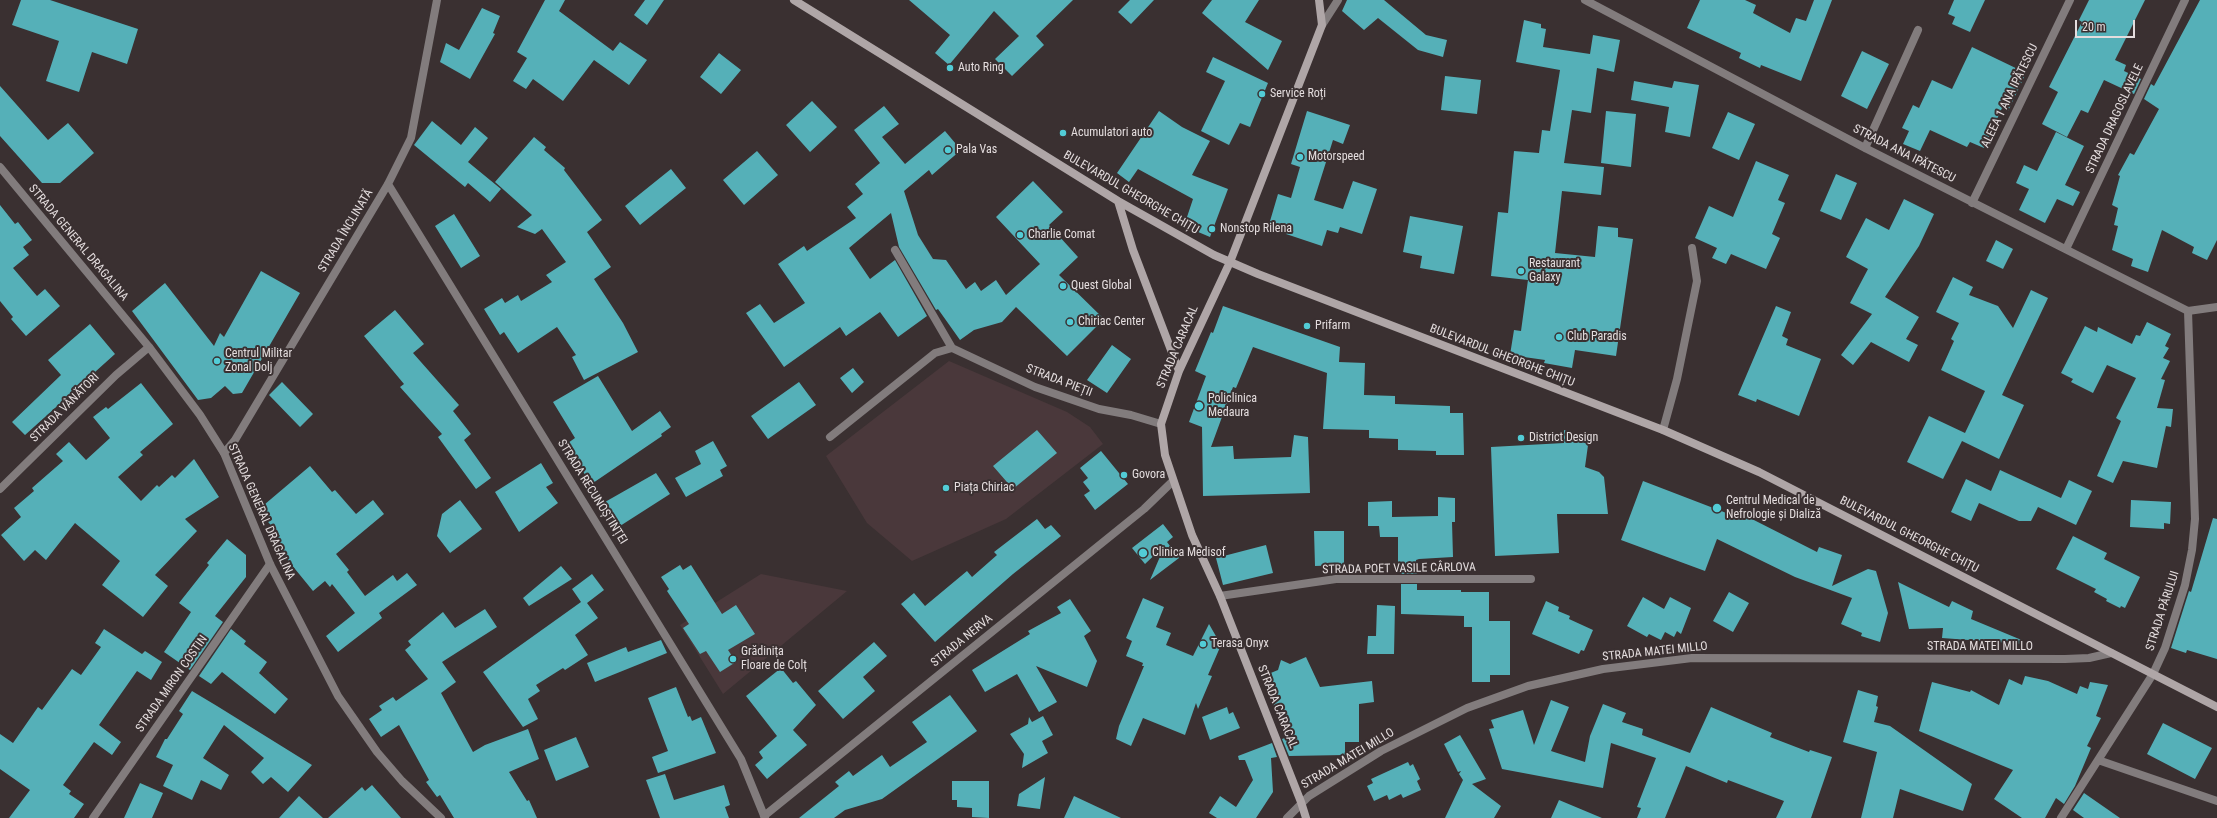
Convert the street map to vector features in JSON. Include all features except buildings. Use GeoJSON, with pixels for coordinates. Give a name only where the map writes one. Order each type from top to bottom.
{"type":"FeatureCollection","features":[{"type":"Feature","properties":{"kind":"main road","name":"BULEVARDUL GHEORGHE CHIȚU"},"geometry":{"type":"LineString","coordinates":[[794,0],[1118,201],[1230,262],[1547,387],[1663,430],[1773,480],[2217,707]]}},
{"type":"Feature","properties":{"kind":"main road","name":"STRADA CARACAL"},"geometry":{"type":"LineString","coordinates":[[1306,818],[1220,596],[1192,535],[1165,455],[1161,424],[1179,372],[1230,262],[1322,25],[1319,0]]}},
{"type":"Feature","properties":{"kind":"main road"},"geometry":{"type":"LineString","coordinates":[[1118,201],[1133,250],[1179,372]]}},
{"type":"Feature","properties":{"kind":"street","name":"STRADA ÎNCLINATĂ"},"geometry":{"type":"LineString","coordinates":[[224,454],[235,440],[388,184],[411,138],[437,0]]}},
{"type":"Feature","properties":{"kind":"street"},"geometry":{"type":"LineString","coordinates":[[1322,25],[1338,0]]}},
{"type":"Feature","properties":{"kind":"street","name":"STRADA ANA IPĂTESCU"},"geometry":{"type":"LineString","coordinates":[[1585,0],[1865,148],[2188,311]]}},
{"type":"Feature","properties":{"kind":"street","name":"ALEEA 1 ANA IPĂTESCU"},"geometry":{"type":"LineString","coordinates":[[1972,203],[2070,0]]}},
{"type":"Feature","properties":{"kind":"street","name":"STRADA DRAGOSLAVELE"},"geometry":{"type":"LineString","coordinates":[[2066,249],[2185,0]]}},
{"type":"Feature","properties":{"kind":"street"},"geometry":{"type":"LineString","coordinates":[[1865,148],[1918,30]]}},
{"type":"Feature","properties":{"kind":"street","name":"STRADA GENERAL DRAGALINA"},"geometry":{"type":"LineString","coordinates":[[0,167],[149,347],[200,415],[224,454],[270,564],[338,696],[377,752],[402,781],[441,818]]}},
{"type":"Feature","properties":{"kind":"street","name":"STRADA RECUNOȘTINȚEI"},"geometry":{"type":"LineString","coordinates":[[388,184],[741,759],[764,817]]}},
{"type":"Feature","properties":{"kind":"street"},"geometry":{"type":"LineString","coordinates":[[1663,430],[1677,379],[1697,281],[1692,248]]}},
{"type":"Feature","properties":{"kind":"street"},"geometry":{"type":"LineString","coordinates":[[830,436],[935,353],[952,348],[895,250]]}},
{"type":"Feature","properties":{"kind":"street"},"geometry":{"type":"LineString","coordinates":[[2188,311],[2217,307]]}},
{"type":"Feature","properties":{"kind":"street","name":"STRADA PĂRULUI"},"geometry":{"type":"LineString","coordinates":[[2061,818],[2153,674],[2165,648],[2183,593],[2192,550],[2195,519],[2188,311]]}},
{"type":"Feature","properties":{"kind":"street","name":"STRADA VÂNĂTORI"},"geometry":{"type":"LineString","coordinates":[[0,489],[116,375],[149,347]]}},
{"type":"Feature","properties":{"kind":"street","name":"STRADA PIEȚII"},"geometry":{"type":"LineString","coordinates":[[952,348],[1036,387],[1099,409],[1131,415],[1161,424]]}},
{"type":"Feature","properties":{"kind":"street","name":"STRADA NERVA"},"geometry":{"type":"LineString","coordinates":[[764,817],[1151,503],[1173,481]]}},
{"type":"Feature","properties":{"kind":"street","name":"STRADA MIRON COSTIN"},"geometry":{"type":"LineString","coordinates":[[93,818],[270,564]]}},
{"type":"Feature","properties":{"kind":"street","name":"STRADA POET VASILE CÂRLOVA"},"geometry":{"type":"LineString","coordinates":[[1220,596],[1336,579],[1531,579]]}},
{"type":"Feature","properties":{"kind":"street","name":"STRADA MATEI MILLO"},"geometry":{"type":"LineString","coordinates":[[1287,818],[1301,802],[1380,751],[1467,708],[1528,686],[1603,669],[1692,658],[2065,659],[2089,658],[2111,653]]}},
{"type":"Feature","properties":{"kind":"street"},"geometry":{"type":"LineString","coordinates":[[2098,760],[2217,801]]}},
{"type":"Feature","properties":{"kind":"shaded area","name":"Piața Chiriac"},"geometry":{"type":"Polygon","coordinates":[[[949,361],[1067,412],[1090,427],[1103,444],[1006,519],[912,561],[867,523],[826,456],[949,361]]]}},
{"type":"Feature","properties":{"kind":"shaded area","name":"Grădinița Floare de Colț"},"geometry":{"type":"Polygon","coordinates":[[[761,574],[847,591],[723,694],[680,625],[761,574]]]}},
{"type":"Feature","properties":{"kind":"place","name":"Auto Ring"},"geometry":{"type":"Point","coordinates":[950,68]}},
{"type":"Feature","properties":{"kind":"place","name":"Service Roți"},"geometry":{"type":"Point","coordinates":[1262,94]}},
{"type":"Feature","properties":{"kind":"place","name":"Acumulatori auto"},"geometry":{"type":"Point","coordinates":[1063,133]}},
{"type":"Feature","properties":{"kind":"place","name":"Pala Vas"},"geometry":{"type":"Point","coordinates":[948,150]}},
{"type":"Feature","properties":{"kind":"place","name":"Motorspeed"},"geometry":{"type":"Point","coordinates":[1300,157]}},
{"type":"Feature","properties":{"kind":"place","name":"Nonstop Rilena"},"geometry":{"type":"Point","coordinates":[1212,229]}},
{"type":"Feature","properties":{"kind":"place","name":"Charlie Comat"},"geometry":{"type":"Point","coordinates":[1020,235]}},
{"type":"Feature","properties":{"kind":"place","name":"Restaurant Galaxy"},"geometry":{"type":"Point","coordinates":[1521,271]}},
{"type":"Feature","properties":{"kind":"place","name":"Quest Global"},"geometry":{"type":"Point","coordinates":[1063,286]}},
{"type":"Feature","properties":{"kind":"place","name":"Chiriac Center"},"geometry":{"type":"Point","coordinates":[1070,322]}},
{"type":"Feature","properties":{"kind":"place","name":"Prifarm"},"geometry":{"type":"Point","coordinates":[1307,326]}},
{"type":"Feature","properties":{"kind":"place","name":"Club Paradis"},"geometry":{"type":"Point","coordinates":[1559,337]}},
{"type":"Feature","properties":{"kind":"place","name":"Centrul Militar Zonal Dolj"},"geometry":{"type":"Point","coordinates":[217,361]}},
{"type":"Feature","properties":{"kind":"place","name":"Policlinica Medaura"},"geometry":{"type":"Point","coordinates":[1199,406]}},
{"type":"Feature","properties":{"kind":"place","name":"District Design"},"geometry":{"type":"Point","coordinates":[1521,438]}},
{"type":"Feature","properties":{"kind":"place","name":"Govora"},"geometry":{"type":"Point","coordinates":[1124,475]}},
{"type":"Feature","properties":{"kind":"place","name":"Piața Chiriac"},"geometry":{"type":"Point","coordinates":[946,488]}},
{"type":"Feature","properties":{"kind":"place","name":"Centrul Medical de Nefrologie și Dializă"},"geometry":{"type":"Point","coordinates":[1717,508]}},
{"type":"Feature","properties":{"kind":"place","name":"Clinica Medisof"},"geometry":{"type":"Point","coordinates":[1143,553]}},
{"type":"Feature","properties":{"kind":"place","name":"Terasa Onyx"},"geometry":{"type":"Point","coordinates":[1203,644]}},
{"type":"Feature","properties":{"kind":"place","name":"Grădinița Floare de Colț"},"geometry":{"type":"Point","coordinates":[733,659]}}]}
